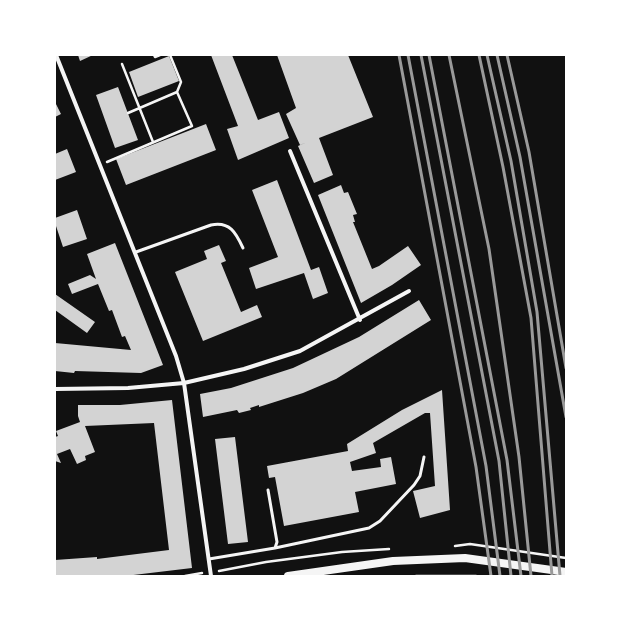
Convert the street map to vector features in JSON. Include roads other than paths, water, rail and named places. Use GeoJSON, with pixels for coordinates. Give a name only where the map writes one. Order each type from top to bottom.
{"type":"FeatureCollection","features":[{"type":"Feature","properties":{"kind":"main road"},"geometry":{"type":"LineString","coordinates":[[288,576],[393,561],[465,558],[566,572]]}},
{"type":"Feature","properties":{"kind":"street"},"geometry":{"type":"LineString","coordinates":[[56,55],[136,252],[176,356],[184,383],[211,574]]}},
{"type":"Feature","properties":{"kind":"street"},"geometry":{"type":"LineString","coordinates":[[290,151],[360,320]]}},
{"type":"Feature","properties":{"kind":"street"},"geometry":{"type":"LineString","coordinates":[[55,389],[128,388],[184,383],[244,369],[300,351],[360,320],[409,291]]}},
{"type":"Feature","properties":{"kind":"lane"},"geometry":{"type":"LineString","coordinates":[[136,252],[220,224],[229,226],[235,231],[243,248]]}},
{"type":"Feature","properties":{"kind":"lane"},"geometry":{"type":"LineString","coordinates":[[209,559],[275,548],[369,528],[380,521],[420,476],[424,457]]}},
{"type":"Feature","properties":{"kind":"lane"},"geometry":{"type":"LineString","coordinates":[[268,490],[277,542],[275,548]]}},
{"type":"Feature","properties":{"kind":"railway"},"geometry":{"type":"LineString","coordinates":[[399,55],[476,467],[491,576]]}},
{"type":"Feature","properties":{"kind":"railway"},"geometry":{"type":"LineString","coordinates":[[408,55],[486,466],[500,576]]}},
{"type":"Feature","properties":{"kind":"railway"},"geometry":{"type":"LineString","coordinates":[[421,55],[499,461],[511,576]]}},
{"type":"Feature","properties":{"kind":"railway"},"geometry":{"type":"LineString","coordinates":[[429,55],[507,460],[521,576]]}},
{"type":"Feature","properties":{"kind":"railway"},"geometry":{"type":"LineString","coordinates":[[449,55],[489,249],[519,457],[531,576]]}},
{"type":"Feature","properties":{"kind":"railway"},"geometry":{"type":"LineString","coordinates":[[479,55],[503,167],[531,318],[552,576]]}},
{"type":"Feature","properties":{"kind":"railway"},"geometry":{"type":"LineString","coordinates":[[487,55],[511,161],[537,312],[560,576]]}},
{"type":"Feature","properties":{"kind":"railway"},"geometry":{"type":"LineString","coordinates":[[497,55],[520,157],[566,417]]}},
{"type":"Feature","properties":{"kind":"railway"},"geometry":{"type":"LineString","coordinates":[[507,55],[529,152],[566,368]]}}]}
